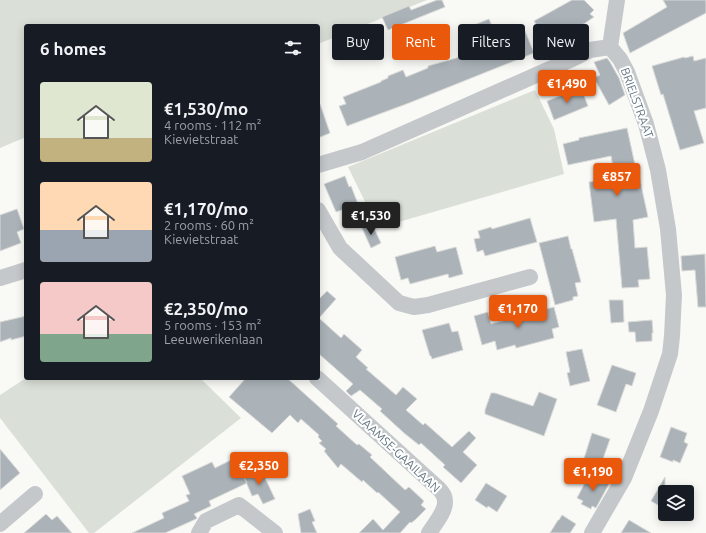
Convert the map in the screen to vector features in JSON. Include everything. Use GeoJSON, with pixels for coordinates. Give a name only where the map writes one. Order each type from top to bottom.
{"type":"FeatureCollection","features":[{"type":"Feature","properties":{"kind":"street"},"geometry":{"type":"LineString","coordinates":[[320,164],[362,152],[590,50],[610,47],[617,0]]}},
{"type":"Feature","properties":{"kind":"street","name":"BRIELSTRAAT"},"geometry":{"type":"LineString","coordinates":[[592,533],[624,478],[651,410],[670,354],[674,295],[668,230],[658,170],[646,124],[627,72],[620,59],[610,47]]}},
{"type":"Feature","properties":{"kind":"street"},"geometry":{"type":"LineString","coordinates":[[320,213],[340,248],[400,303],[414,307],[428,305],[530,277]]}},
{"type":"Feature","properties":{"kind":"street"},"geometry":{"type":"LineString","coordinates":[[0,278],[24,271]]}},
{"type":"Feature","properties":{"kind":"street","name":"VLAAMSE-GAAILAAN"},"geometry":{"type":"LineString","coordinates":[[319,380],[443,494],[445,501],[444,509],[429,533]]}},
{"type":"Feature","properties":{"kind":"street"},"geometry":{"type":"LineString","coordinates":[[0,524],[35,494]]}},
{"type":"Feature","properties":{"kind":"street"},"geometry":{"type":"LineString","coordinates":[[199,533],[206,521],[239,505],[275,533]]}},
{"type":"Feature","properties":{"kind":"shaded area"},"geometry":{"type":"Polygon","coordinates":[[[0,0],[427,0],[368,24],[332,24],[332,38],[320,43],[320,24],[24,24],[24,138],[0,148],[0,0]]]}},
{"type":"Feature","properties":{"kind":"shaded area"},"geometry":{"type":"Polygon","coordinates":[[[535,90],[554,129],[564,174],[378,228],[348,167],[535,90]]]}},
{"type":"Feature","properties":{"kind":"shaded area"},"geometry":{"type":"Polygon","coordinates":[[[24,379],[202,380],[241,418],[94,533],[89,533],[0,418],[0,395],[24,379]]]}},
{"type":"Feature","properties":{"kind":"building"},"geometry":{"type":"Polygon","coordinates":[[[437,0],[442,0],[445,7],[403,24],[392,24],[392,28],[388,30],[382,17],[409,6],[411,10],[437,0]]]}},
{"type":"Feature","properties":{"kind":"building"},"geometry":{"type":"Polygon","coordinates":[[[572,0],[584,0],[594,10],[590,14],[594,17],[584,24],[536,24],[534,21],[572,0]]]}},
{"type":"Feature","properties":{"kind":"building"},"geometry":{"type":"Polygon","coordinates":[[[663,0],[706,0],[706,13],[630,53],[623,33],[667,7],[663,0]]]}},
{"type":"Feature","properties":{"kind":"building"},"geometry":{"type":"Polygon","coordinates":[[[489,19],[491,24],[476,24],[489,19]]]}},
{"type":"Feature","properties":{"kind":"building"},"geometry":{"type":"Polygon","coordinates":[[[525,31],[533,51],[533,53],[525,57],[525,31]]]}},
{"type":"Feature","properties":{"kind":"building"},"geometry":{"type":"Polygon","coordinates":[[[693,56],[694,61],[706,58],[706,108],[694,111],[704,143],[680,150],[663,94],[661,95],[652,66],[693,56]]]}},
{"type":"Feature","properties":{"kind":"building"},"geometry":{"type":"Polygon","coordinates":[[[458,58],[458,60],[516,60],[347,126],[339,106],[346,104],[343,97],[381,82],[388,78],[388,76],[403,70],[406,77],[428,68],[428,66],[458,58]]]}},
{"type":"Feature","properties":{"kind":"building"},"geometry":{"type":"Polygon","coordinates":[[[607,58],[619,78],[625,95],[609,105],[594,78],[600,75],[594,62],[607,58]]]}},
{"type":"Feature","properties":{"kind":"building"},"geometry":{"type":"Polygon","coordinates":[[[581,88],[588,106],[554,120],[547,101],[581,88]]]}},
{"type":"Feature","properties":{"kind":"building"},"geometry":{"type":"Polygon","coordinates":[[[320,104],[330,133],[320,137],[320,104]]]}},
{"type":"Feature","properties":{"kind":"building"},"geometry":{"type":"Polygon","coordinates":[[[627,128],[648,217],[633,220],[635,248],[647,247],[650,279],[638,280],[639,287],[622,288],[616,219],[594,222],[589,182],[611,179],[610,178],[615,177],[611,156],[568,165],[563,144],[579,140],[579,138],[627,128]]]}},
{"type":"Feature","properties":{"kind":"building"},"geometry":{"type":"Polygon","coordinates":[[[345,176],[349,187],[351,186],[358,204],[336,212],[324,184],[345,176]]]}},
{"type":"Feature","properties":{"kind":"building"},"geometry":{"type":"Polygon","coordinates":[[[17,209],[24,229],[17,232],[21,243],[0,251],[0,215],[17,209]]]}},
{"type":"Feature","properties":{"kind":"building"},"geometry":{"type":"Polygon","coordinates":[[[530,218],[537,242],[485,256],[483,250],[477,252],[474,239],[480,238],[478,231],[491,227],[492,229],[530,218]]]}},
{"type":"Feature","properties":{"kind":"building"},"geometry":{"type":"Polygon","coordinates":[[[372,224],[381,243],[371,248],[362,228],[372,224]]]}},
{"type":"Feature","properties":{"kind":"building"},"geometry":{"type":"Polygon","coordinates":[[[568,236],[581,282],[575,283],[578,296],[573,297],[573,300],[555,305],[539,243],[568,236]]]}},
{"type":"Feature","properties":{"kind":"building"},"geometry":{"type":"Polygon","coordinates":[[[435,246],[437,252],[456,247],[463,274],[449,278],[448,274],[410,284],[408,278],[401,280],[395,257],[435,246]]]}},
{"type":"Feature","properties":{"kind":"building"},"geometry":{"type":"Polygon","coordinates":[[[705,254],[706,307],[698,307],[695,270],[682,271],[681,256],[705,254]]]}},
{"type":"Feature","properties":{"kind":"building"},"geometry":{"type":"Polygon","coordinates":[[[327,291],[336,299],[320,317],[320,298],[327,291]]]}},
{"type":"Feature","properties":{"kind":"building"},"geometry":{"type":"Polygon","coordinates":[[[609,300],[623,300],[624,322],[611,323],[609,300]]]}},
{"type":"Feature","properties":{"kind":"building"},"geometry":{"type":"Polygon","coordinates":[[[554,307],[559,327],[552,329],[554,338],[516,348],[515,345],[497,350],[495,341],[482,345],[474,316],[488,312],[491,324],[554,307]]]}},
{"type":"Feature","properties":{"kind":"building"},"geometry":{"type":"Polygon","coordinates":[[[24,316],[24,337],[11,340],[11,338],[0,342],[0,322],[24,316]]]}},
{"type":"Feature","properties":{"kind":"building"},"geometry":{"type":"Polygon","coordinates":[[[320,319],[341,338],[344,334],[362,350],[356,357],[368,368],[366,369],[396,395],[403,387],[417,399],[406,410],[423,425],[425,423],[452,447],[469,431],[476,438],[463,452],[477,465],[461,483],[443,467],[445,465],[421,443],[419,445],[404,433],[380,411],[382,409],[360,390],[351,396],[346,391],[353,384],[320,355],[320,319]]]}},
{"type":"Feature","properties":{"kind":"building"},"geometry":{"type":"Polygon","coordinates":[[[652,320],[652,341],[636,342],[635,332],[629,332],[628,322],[652,320]]]}},
{"type":"Feature","properties":{"kind":"building"},"geometry":{"type":"Polygon","coordinates":[[[449,323],[452,332],[458,331],[463,350],[432,359],[422,330],[449,323]]]}},
{"type":"Feature","properties":{"kind":"building"},"geometry":{"type":"Polygon","coordinates":[[[582,349],[590,381],[570,386],[567,373],[570,372],[566,352],[582,349]]]}},
{"type":"Feature","properties":{"kind":"building"},"geometry":{"type":"Polygon","coordinates":[[[612,365],[636,373],[632,386],[626,384],[616,412],[597,405],[612,365]]]}},
{"type":"Feature","properties":{"kind":"building"},"geometry":{"type":"Polygon","coordinates":[[[244,380],[289,380],[338,424],[336,426],[357,445],[359,444],[372,455],[370,457],[405,490],[409,487],[424,501],[421,505],[426,509],[415,520],[411,523],[410,522],[400,533],[359,533],[373,519],[383,530],[400,512],[378,492],[377,493],[363,480],[362,482],[341,464],[338,468],[324,451],[326,449],[319,443],[322,441],[318,437],[319,435],[301,419],[298,423],[290,415],[272,433],[229,397],[244,380]]]}},
{"type":"Feature","properties":{"kind":"building"},"geometry":{"type":"Polygon","coordinates":[[[539,392],[557,399],[544,436],[485,414],[491,393],[533,406],[539,392]]]}},
{"type":"Feature","properties":{"kind":"building"},"geometry":{"type":"Polygon","coordinates":[[[671,427],[687,433],[684,442],[688,444],[680,463],[660,457],[671,427]]]}},
{"type":"Feature","properties":{"kind":"building"},"geometry":{"type":"Polygon","coordinates":[[[592,433],[610,439],[599,470],[582,465],[592,433]]]}},
{"type":"Feature","properties":{"kind":"building"},"geometry":{"type":"Polygon","coordinates":[[[0,449],[20,473],[0,490],[0,449]]]}},
{"type":"Feature","properties":{"kind":"building"},"geometry":{"type":"Polygon","coordinates":[[[235,458],[247,483],[209,501],[211,506],[194,514],[197,518],[196,519],[165,533],[132,533],[164,518],[162,513],[189,501],[186,495],[190,494],[182,476],[212,462],[215,468],[235,458]]]}},
{"type":"Feature","properties":{"kind":"building"},"geometry":{"type":"Polygon","coordinates":[[[261,469],[275,499],[263,504],[258,494],[252,496],[244,477],[261,469]]]}},
{"type":"Feature","properties":{"kind":"building"},"geometry":{"type":"Polygon","coordinates":[[[588,477],[610,482],[596,508],[592,506],[591,509],[581,504],[583,501],[577,498],[588,477]]]}},
{"type":"Feature","properties":{"kind":"building"},"geometry":{"type":"Polygon","coordinates":[[[665,477],[665,485],[660,485],[665,477]]]}},
{"type":"Feature","properties":{"kind":"building"},"geometry":{"type":"Polygon","coordinates":[[[486,483],[507,496],[497,512],[488,506],[487,508],[475,500],[486,483]]]}},
{"type":"Feature","properties":{"kind":"building"},"geometry":{"type":"Polygon","coordinates":[[[658,489],[658,505],[651,501],[658,489]]]}},
{"type":"Feature","properties":{"kind":"building"},"geometry":{"type":"Polygon","coordinates":[[[310,509],[315,521],[312,522],[317,533],[301,533],[298,514],[310,509]]]}},
{"type":"Feature","properties":{"kind":"building"},"geometry":{"type":"Polygon","coordinates":[[[46,514],[52,520],[57,516],[72,533],[24,533],[46,514]]]}},
{"type":"Feature","properties":{"kind":"building"},"geometry":{"type":"Polygon","coordinates":[[[562,515],[576,524],[570,533],[550,533],[558,520],[562,515]]]}},
{"type":"Feature","properties":{"kind":"building"},"geometry":{"type":"Polygon","coordinates":[[[629,520],[651,533],[621,533],[629,520]]]}}]}
